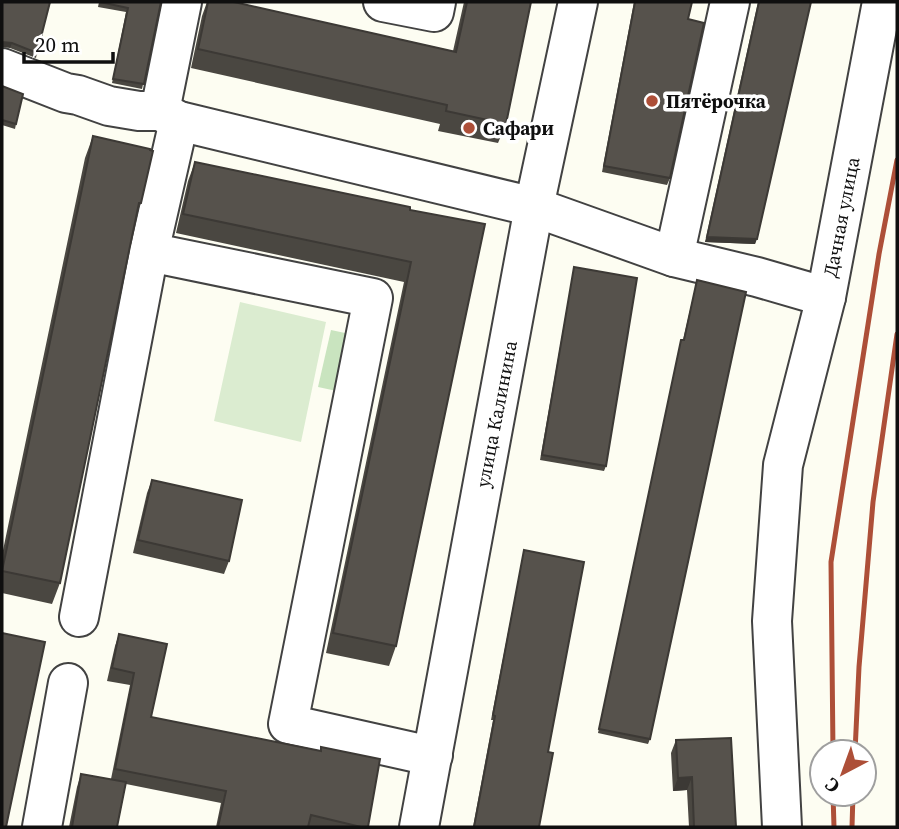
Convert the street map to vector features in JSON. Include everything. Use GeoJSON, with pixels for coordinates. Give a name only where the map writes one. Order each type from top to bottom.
{"type":"FeatureCollection","features":[{"type":"Feature","properties":{"kind":"street"},"geometry":{"type":"LineString","coordinates":[[79,617],[149,252],[159,114],[182,2]]}},
{"type":"Feature","properties":{"kind":"street"},"geometry":{"type":"LineString","coordinates":[[383,2],[434,12],[436,2]]}},
{"type":"Feature","properties":{"kind":"street","name":"улица Калинина"},"geometry":{"type":"LineString","coordinates":[[419,827],[534,207],[578,2]]}},
{"type":"Feature","properties":{"kind":"street"},"geometry":{"type":"LineString","coordinates":[[674,257],[730,2]]}},
{"type":"Feature","properties":{"kind":"street","name":"Дачная улица"},"geometry":{"type":"LineString","coordinates":[[2,68],[66,93],[109,106],[159,114],[534,207],[674,257],[826,297],[882,2]]}},
{"type":"Feature","properties":{"kind":"street"},"geometry":{"type":"LineString","coordinates":[[149,252],[373,298],[288,724],[433,755]]}},
{"type":"Feature","properties":{"kind":"street"},"geometry":{"type":"LineString","coordinates":[[782,827],[772,621],[783,465],[826,297]]}},
{"type":"Feature","properties":{"kind":"street"},"geometry":{"type":"LineString","coordinates":[[42,827],[68,683]]}},
{"type":"Feature","properties":{"kind":"green space"},"geometry":{"type":"Polygon","coordinates":[[[240,302],[326,322],[301,442],[214,421],[240,302]]]}},
{"type":"Feature","properties":{"kind":"green space"},"geometry":{"type":"Polygon","coordinates":[[[331,330],[359,336],[346,393],[318,387],[331,330]]]}},
{"type":"Feature","properties":{"kind":"building"},"geometry":{"type":"Polygon","coordinates":[[[2,2],[50,2],[37,53],[2,42],[2,2]]]}},
{"type":"Feature","properties":{"kind":"building"},"geometry":{"type":"Polygon","coordinates":[[[100,2],[161,2],[144,84],[113,79],[128,8],[100,2]]]}},
{"type":"Feature","properties":{"kind":"building"},"geometry":{"type":"Polygon","coordinates":[[[208,2],[234,2],[456,52],[467,2],[531,2],[506,124],[446,111],[447,105],[198,49],[208,2]]]}},
{"type":"Feature","properties":{"kind":"building","name":"Пятёрочка"},"geometry":{"type":"Polygon","coordinates":[[[635,2],[692,2],[688,19],[704,23],[670,178],[604,166],[635,2]]]}},
{"type":"Feature","properties":{"kind":"building"},"geometry":{"type":"Polygon","coordinates":[[[759,2],[811,2],[757,239],[707,237],[759,2]]]}},
{"type":"Feature","properties":{"kind":"building"},"geometry":{"type":"Polygon","coordinates":[[[2,86],[23,94],[16,124],[2,120],[2,86]]]}},
{"type":"Feature","properties":{"kind":"building"},"geometry":{"type":"Polygon","coordinates":[[[93,136],[153,151],[139,203],[60,583],[2,571],[93,136]]]}},
{"type":"Feature","properties":{"kind":"building"},"geometry":{"type":"Polygon","coordinates":[[[195,162],[485,224],[396,646],[333,633],[411,262],[183,214],[195,162]]]}},
{"type":"Feature","properties":{"kind":"building"},"geometry":{"type":"Polygon","coordinates":[[[574,267],[637,278],[606,466],[542,455],[574,267]]]}},
{"type":"Feature","properties":{"kind":"building"},"geometry":{"type":"Polygon","coordinates":[[[697,280],[746,292],[650,739],[599,729],[681,340],[684,340],[697,280]]]}},
{"type":"Feature","properties":{"kind":"building"},"geometry":{"type":"Polygon","coordinates":[[[152,480],[242,500],[229,561],[138,540],[152,480]]]}},
{"type":"Feature","properties":{"kind":"building"},"geometry":{"type":"Polygon","coordinates":[[[524,550],[584,562],[548,752],[553,753],[539,827],[474,827],[495,716],[493,715],[524,550]]]}},
{"type":"Feature","properties":{"kind":"building"},"geometry":{"type":"Polygon","coordinates":[[[2,633],[45,642],[6,827],[2,827],[2,633]]]}},
{"type":"Feature","properties":{"kind":"building"},"geometry":{"type":"Polygon","coordinates":[[[119,634],[167,644],[151,717],[321,751],[321,747],[380,759],[368,827],[311,815],[308,827],[218,827],[226,791],[115,769],[134,673],[112,668],[119,634]]]}},
{"type":"Feature","properties":{"kind":"building"},"geometry":{"type":"Polygon","coordinates":[[[731,738],[736,827],[694,827],[692,777],[678,778],[676,740],[731,738]]]}},
{"type":"Feature","properties":{"kind":"building"},"geometry":{"type":"Polygon","coordinates":[[[81,774],[126,782],[117,827],[72,827],[81,774]]]}},
{"type":"Feature","properties":{"kind":"railway"},"geometry":{"type":"LineString","coordinates":[[833,738],[831,562],[879,254],[897,160]]}},
{"type":"Feature","properties":{"kind":"railway"},"geometry":{"type":"LineString","coordinates":[[856,738],[873,502],[897,334]]}},
{"type":"Feature","properties":{"kind":"railway"},"geometry":{"type":"LineString","coordinates":[[833,808],[834,827]]}},
{"type":"Feature","properties":{"kind":"railway"},"geometry":{"type":"LineString","coordinates":[[852,827],[853,808]]}},
{"type":"Feature","properties":{"kind":"place","name":"Пятёрочка"},"geometry":{"type":"Point","coordinates":[652,101]}},
{"type":"Feature","properties":{"kind":"place","name":"Сафари"},"geometry":{"type":"Point","coordinates":[469,128]}}]}
